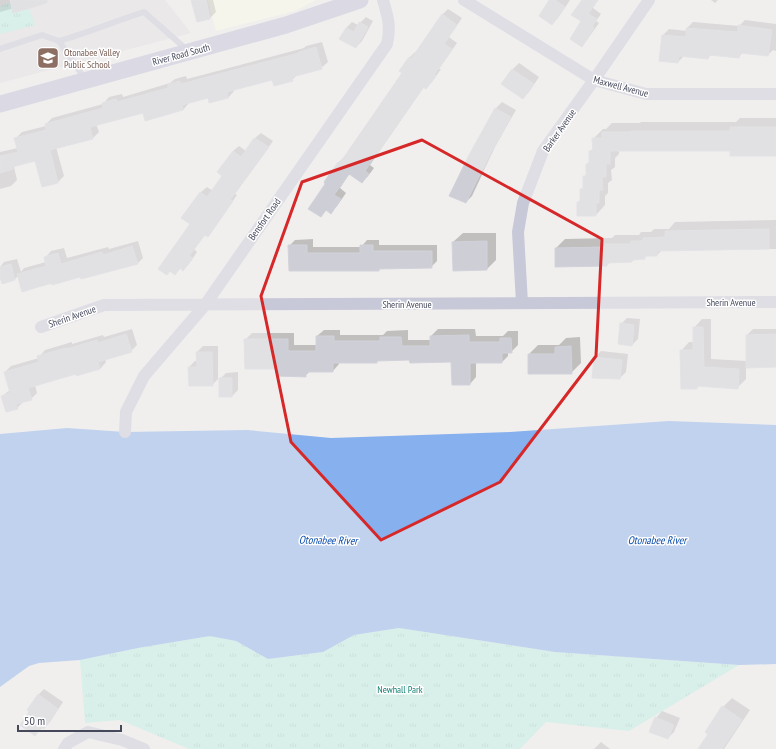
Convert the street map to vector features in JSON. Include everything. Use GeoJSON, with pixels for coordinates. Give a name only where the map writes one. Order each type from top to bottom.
{"type":"FeatureCollection","features":[{"type":"Feature","properties":{"kind":"street","name":"River Road South"},"geometry":{"type":"LineString","coordinates":[[0,104],[286,25],[360,0]]}},
{"type":"Feature","properties":{"kind":"street","name":"Bensfort Road"},"geometry":{"type":"LineString","coordinates":[[125,432],[126,412],[144,376],[204,304],[387,44],[390,32],[383,0]]}},
{"type":"Feature","properties":{"kind":"street","name":"Maxwell Avenue"},"geometry":{"type":"LineString","coordinates":[[464,0],[594,80],[646,94],[776,94]]}},
{"type":"Feature","properties":{"kind":"street","name":"Barker Avenue"},"geometry":{"type":"LineString","coordinates":[[522,304],[518,232],[523,203],[543,151],[649,0]]}},
{"type":"Feature","properties":{"kind":"street","name":"Sherin Avenue"},"geometry":{"type":"LineString","coordinates":[[41,327],[104,306],[204,304],[776,302]]}},
{"type":"Feature","properties":{"kind":"street"},"geometry":{"type":"LineString","coordinates":[[66,746],[88,732],[122,740],[144,749]]}},
{"type":"Feature","properties":{"kind":"lane"},"geometry":{"type":"LineString","coordinates":[[0,49],[42,35],[60,41],[144,12],[189,52]]}},
{"type":"Feature","properties":{"kind":"lane"},"geometry":{"type":"LineString","coordinates":[[60,41],[86,80]]}},
{"type":"Feature","properties":{"kind":"highlighted area"},"geometry":{"type":"Polygon","coordinates":[[[422,140],[602,239],[596,356],[500,482],[381,540],[291,442],[261,296],[302,182],[422,140]]]}},
{"type":"Feature","properties":{"kind":"shaded area","name":"Otonabee Valley Public School"},"geometry":{"type":"Polygon","coordinates":[[[0,0],[165,0],[191,33],[0,83],[0,0]]]}},
{"type":"Feature","properties":{"kind":"shaded area"},"geometry":{"type":"Polygon","coordinates":[[[208,0],[316,0],[295,11],[216,31],[208,0]]]}},
{"type":"Feature","properties":{"kind":"green space"},"geometry":{"type":"Polygon","coordinates":[[[11,2],[14,13],[29,8],[35,25],[0,34],[0,6],[11,2]]]}},
{"type":"Feature","properties":{"kind":"green space","name":"Newhall Park"},"geometry":{"type":"Polygon","coordinates":[[[399,628],[555,652],[739,665],[629,731],[546,722],[520,749],[189,749],[120,720],[85,723],[80,660],[138,648],[210,636],[236,641],[268,659],[323,652],[354,635],[399,628]]]}},
{"type":"Feature","properties":{"kind":"water","name":"Otonabee River"},"geometry":{"type":"Polygon","coordinates":[[[669,421],[776,425],[776,664],[739,665],[555,652],[399,628],[354,635],[323,652],[268,659],[236,641],[210,636],[138,648],[80,660],[39,663],[29,666],[0,687],[0,434],[67,428],[125,432],[247,430],[331,438],[510,432],[669,421]]]}},
{"type":"Feature","properties":{"kind":"building"},"geometry":{"type":"Polygon","coordinates":[[[10,0],[47,0],[47,3],[13,13],[10,0]]]}},
{"type":"Feature","properties":{"kind":"building"},"geometry":{"type":"Polygon","coordinates":[[[191,0],[206,0],[210,19],[197,22],[191,0]]]}},
{"type":"Feature","properties":{"kind":"building"},"geometry":{"type":"Polygon","coordinates":[[[549,0],[555,0],[565,7],[552,25],[539,16],[549,0]]]}},
{"type":"Feature","properties":{"kind":"building"},"geometry":{"type":"Polygon","coordinates":[[[582,0],[598,0],[588,14],[597,19],[592,26],[594,28],[582,47],[570,39],[581,21],[571,15],[582,0]]]}},
{"type":"Feature","properties":{"kind":"building"},"geometry":{"type":"Polygon","coordinates":[[[442,14],[457,25],[444,44],[452,49],[434,75],[436,76],[426,89],[423,87],[365,171],[369,174],[362,183],[349,174],[334,195],[341,199],[331,214],[326,210],[321,217],[308,209],[325,184],[324,182],[338,162],[340,163],[402,73],[399,71],[409,57],[411,59],[442,14]]]}},
{"type":"Feature","properties":{"kind":"building"},"geometry":{"type":"Polygon","coordinates":[[[359,22],[368,27],[356,48],[339,39],[346,28],[354,32],[359,22]]]}},
{"type":"Feature","properties":{"kind":"building"},"geometry":{"type":"Polygon","coordinates":[[[738,25],[772,30],[768,56],[740,53],[739,58],[709,55],[708,59],[679,56],[678,63],[659,61],[662,35],[686,37],[686,28],[738,32],[738,25]]]}},
{"type":"Feature","properties":{"kind":"building"},"geometry":{"type":"Polygon","coordinates":[[[316,47],[322,69],[292,77],[293,81],[274,86],[272,80],[227,92],[228,98],[209,103],[208,98],[182,105],[183,110],[145,121],[143,113],[90,127],[93,139],[50,150],[58,183],[42,187],[35,161],[12,167],[13,169],[0,173],[0,156],[18,152],[14,138],[46,130],[45,124],[103,108],[102,103],[116,99],[117,102],[168,88],[168,84],[180,81],[181,84],[299,53],[316,47]]]}},
{"type":"Feature","properties":{"kind":"building"},"geometry":{"type":"Polygon","coordinates":[[[512,69],[534,84],[523,99],[501,84],[512,69]]]}},
{"type":"Feature","properties":{"kind":"building"},"geometry":{"type":"Polygon","coordinates":[[[495,108],[511,117],[490,154],[466,203],[449,196],[469,155],[495,108]]]}},
{"type":"Feature","properties":{"kind":"building"},"geometry":{"type":"Polygon","coordinates":[[[730,127],[776,127],[776,156],[730,156],[730,151],[612,151],[610,152],[610,164],[606,164],[606,177],[602,177],[603,190],[599,190],[599,203],[596,203],[596,216],[577,216],[577,202],[580,202],[580,189],[583,189],[583,176],[586,176],[586,164],[589,164],[589,151],[593,151],[592,138],[602,138],[602,132],[730,131],[730,127]]]}},
{"type":"Feature","properties":{"kind":"building"},"geometry":{"type":"Polygon","coordinates":[[[254,138],[269,147],[230,200],[233,201],[208,237],[205,235],[189,256],[193,258],[183,271],[180,268],[175,275],[170,271],[167,275],[158,269],[190,224],[181,218],[200,192],[207,197],[222,176],[217,172],[233,151],[241,157],[254,138]]]}},
{"type":"Feature","properties":{"kind":"building"},"geometry":{"type":"Polygon","coordinates":[[[769,229],[769,249],[657,251],[657,256],[645,256],[645,259],[632,260],[632,262],[607,263],[607,266],[555,267],[555,248],[605,247],[605,244],[631,244],[631,241],[643,241],[643,238],[665,237],[665,231],[769,229]]]}},
{"type":"Feature","properties":{"kind":"building"},"geometry":{"type":"Polygon","coordinates":[[[487,241],[487,270],[453,271],[452,242],[487,241]]]}},
{"type":"Feature","properties":{"kind":"building"},"geometry":{"type":"Polygon","coordinates":[[[288,245],[307,245],[307,253],[360,253],[360,245],[373,245],[373,251],[432,251],[432,268],[379,269],[379,271],[289,271],[288,245]]]}},
{"type":"Feature","properties":{"kind":"building"},"geometry":{"type":"Polygon","coordinates":[[[132,246],[138,264],[81,279],[80,277],[52,285],[51,283],[22,292],[17,274],[46,266],[44,257],[58,253],[61,264],[102,252],[103,255],[132,246]]]}},
{"type":"Feature","properties":{"kind":"building"},"geometry":{"type":"Polygon","coordinates":[[[11,264],[15,280],[2,284],[0,267],[11,264]]]}},
{"type":"Feature","properties":{"kind":"building"},"geometry":{"type":"Polygon","coordinates":[[[620,323],[634,325],[632,346],[618,344],[620,323]]]}},
{"type":"Feature","properties":{"kind":"building"},"geometry":{"type":"Polygon","coordinates":[[[693,327],[703,327],[704,367],[739,369],[738,389],[697,386],[697,389],[681,389],[680,350],[693,350],[693,327]]]}},
{"type":"Feature","properties":{"kind":"building"},"geometry":{"type":"Polygon","coordinates":[[[126,334],[132,352],[98,362],[100,369],[76,376],[76,374],[28,388],[32,400],[16,404],[18,409],[6,412],[1,396],[10,393],[4,372],[39,362],[37,356],[97,340],[98,343],[126,334]]]}},
{"type":"Feature","properties":{"kind":"building"},"geometry":{"type":"Polygon","coordinates":[[[776,334],[776,367],[746,368],[746,335],[776,334]]]}},
{"type":"Feature","properties":{"kind":"building"},"geometry":{"type":"Polygon","coordinates":[[[469,335],[469,342],[500,342],[500,338],[511,338],[512,353],[502,353],[502,363],[470,363],[470,385],[452,385],[451,362],[410,363],[409,360],[377,361],[377,363],[333,363],[333,372],[306,372],[306,377],[277,376],[276,369],[245,369],[244,339],[288,339],[288,351],[316,351],[316,336],[334,336],[334,341],[380,341],[380,337],[401,337],[402,346],[430,346],[430,336],[469,335]]]}},
{"type":"Feature","properties":{"kind":"building"},"geometry":{"type":"Polygon","coordinates":[[[571,346],[572,374],[528,374],[528,354],[555,354],[555,347],[571,346]]]}},
{"type":"Feature","properties":{"kind":"building"},"geometry":{"type":"Polygon","coordinates":[[[196,352],[212,352],[213,386],[189,386],[188,367],[197,367],[196,352]]]}},
{"type":"Feature","properties":{"kind":"building"},"geometry":{"type":"Polygon","coordinates":[[[594,357],[622,360],[620,379],[592,378],[594,357]]]}},
{"type":"Feature","properties":{"kind":"building"},"geometry":{"type":"Polygon","coordinates":[[[219,378],[232,378],[232,397],[219,397],[219,378]]]}},
{"type":"Feature","properties":{"kind":"building"},"geometry":{"type":"Polygon","coordinates":[[[38,694],[58,709],[44,729],[41,727],[35,736],[20,725],[29,712],[27,710],[38,694]]]}},
{"type":"Feature","properties":{"kind":"building"},"geometry":{"type":"Polygon","coordinates":[[[722,706],[742,720],[722,749],[698,749],[708,734],[705,732],[722,706]]]}},
{"type":"Feature","properties":{"kind":"building"},"geometry":{"type":"Polygon","coordinates":[[[655,717],[674,725],[668,739],[649,732],[655,717]]]}},
{"type":"Feature","properties":{"kind":"place","name":"Otonabee Valley Public School"},"geometry":{"type":"Point","coordinates":[48,58]}}]}
